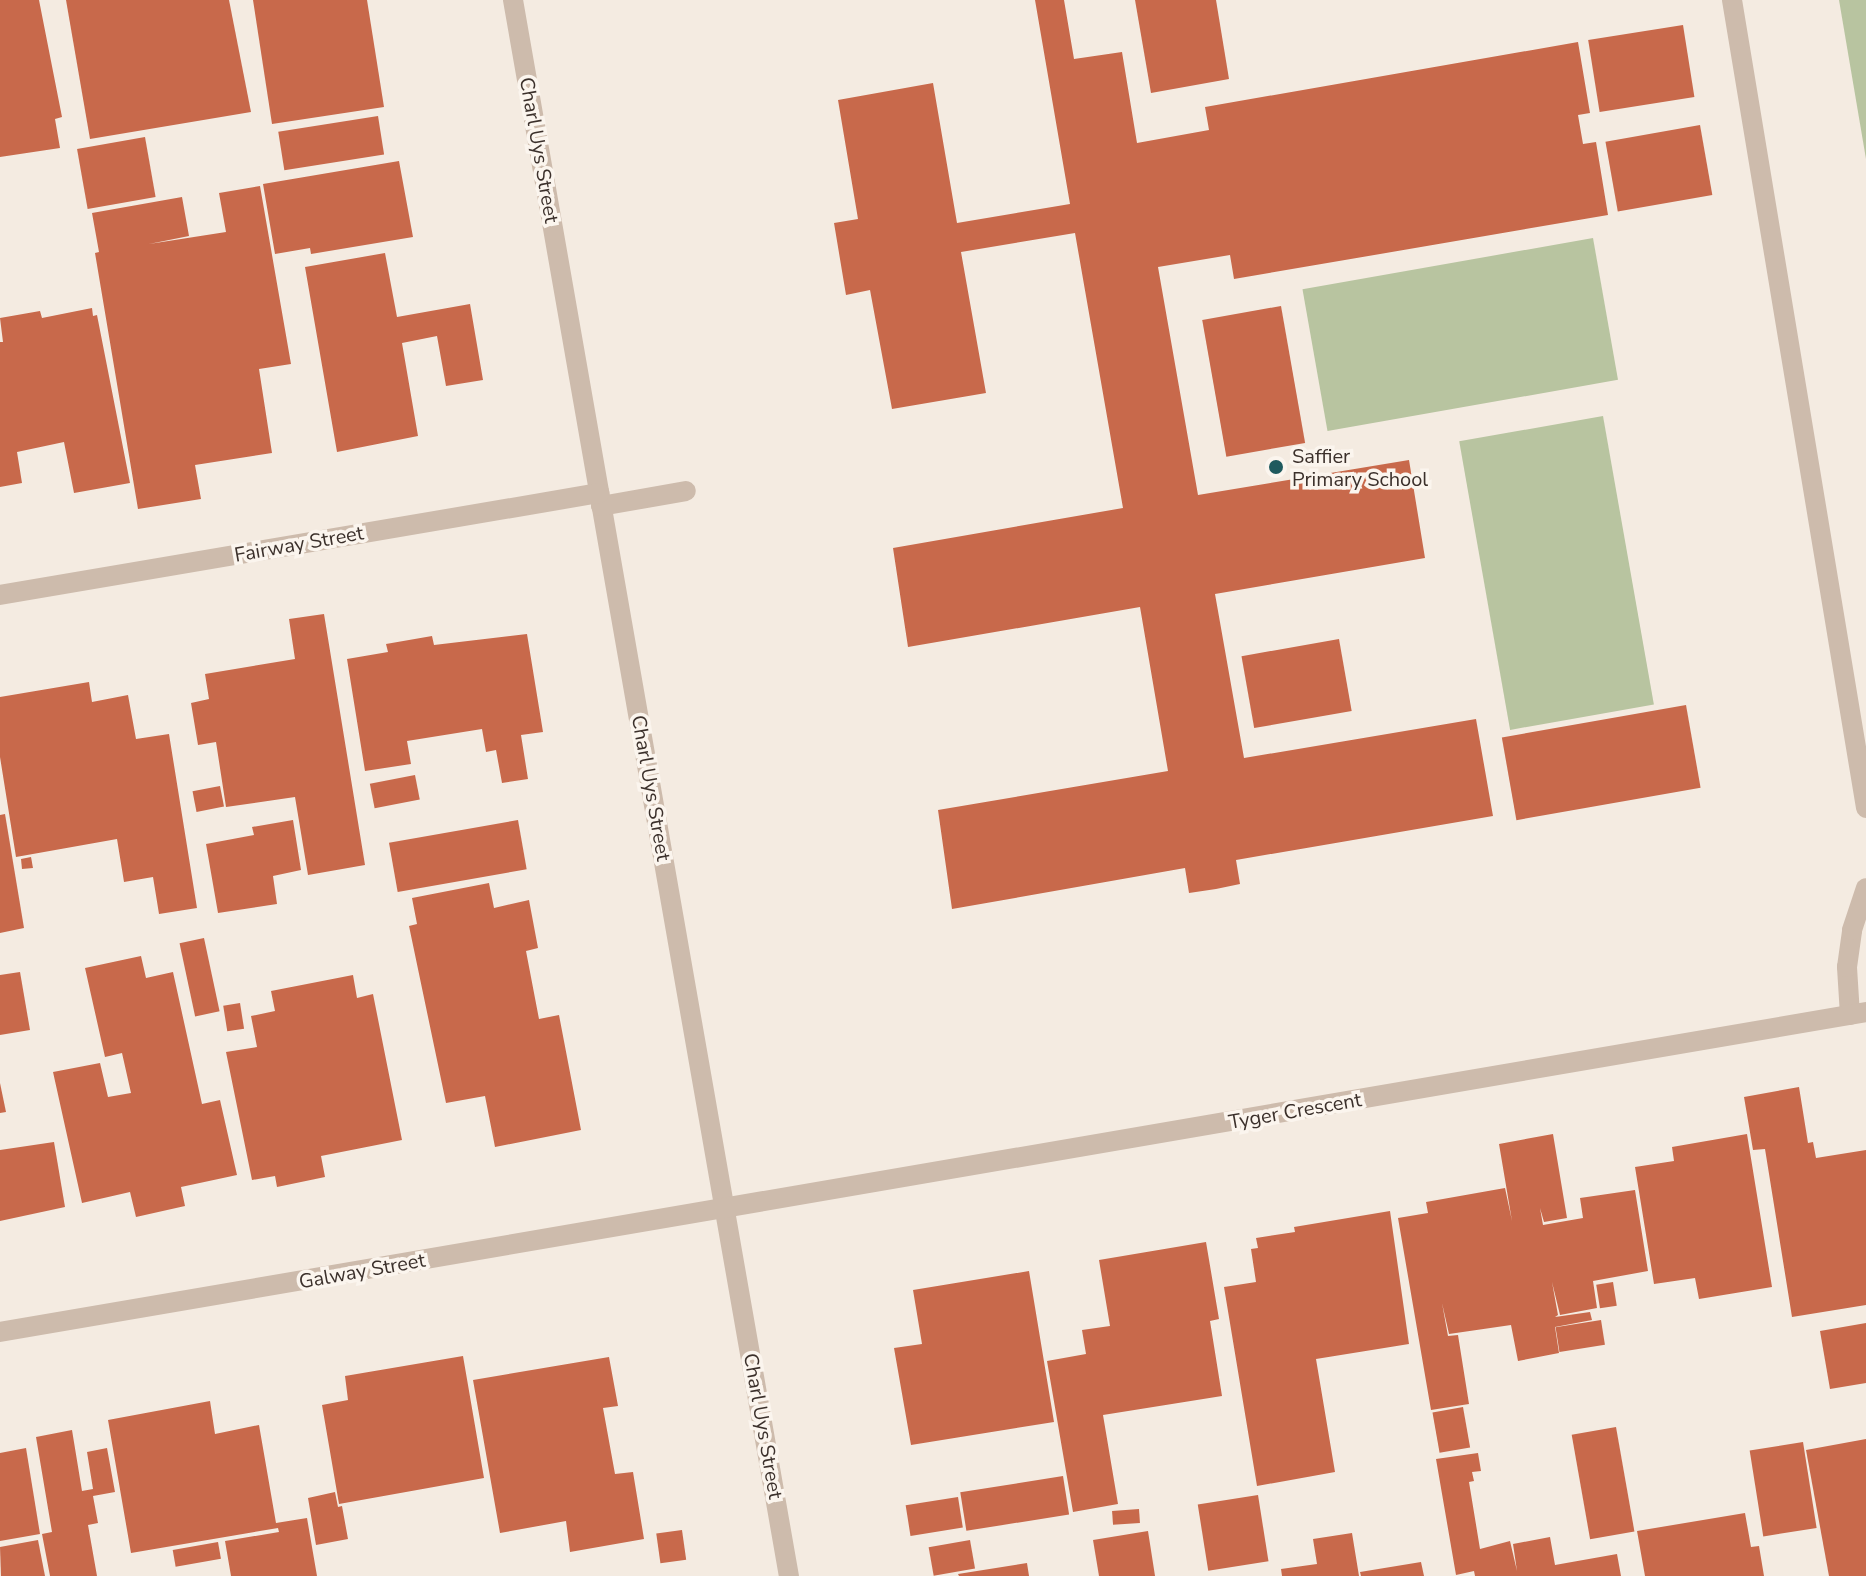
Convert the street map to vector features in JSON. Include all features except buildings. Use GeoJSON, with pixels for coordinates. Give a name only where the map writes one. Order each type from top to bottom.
{"type":"FeatureCollection","features":[{"type":"Feature","properties":{"kind":"street","name":"Charl Uys Street"},"geometry":{"type":"LineString","coordinates":[[513,0],[789,1576]]}},
{"type":"Feature","properties":{"kind":"street"},"geometry":{"type":"LineString","coordinates":[[1732,0],[1866,808]]}},
{"type":"Feature","properties":{"kind":"street","name":"Fairway Street"},"geometry":{"type":"LineString","coordinates":[[0,595],[600,500],[686,491]]}},
{"type":"Feature","properties":{"kind":"street"},"geometry":{"type":"LineString","coordinates":[[1858,1013],[1847,967],[1852,930],[1866,888]]}},
{"type":"Feature","properties":{"kind":"street","name":"Tyger Crescent"},"geometry":{"type":"LineString","coordinates":[[724,1210],[1858,1013]]}},
{"type":"Feature","properties":{"kind":"street","name":"Galway Street"},"geometry":{"type":"LineString","coordinates":[[0,1332],[724,1210]]}},
{"type":"Feature","properties":{"kind":"green space"},"geometry":{"type":"Polygon","coordinates":[[[1839,0],[1866,0],[1866,159],[1839,0]]]}},
{"type":"Feature","properties":{"kind":"green space"},"geometry":{"type":"Polygon","coordinates":[[[1593,238],[1618,380],[1327,431],[1302,289],[1593,238]]]}},
{"type":"Feature","properties":{"kind":"green space"},"geometry":{"type":"Polygon","coordinates":[[[1603,416],[1654,705],[1510,730],[1459,441],[1603,416]]]}},
{"type":"Feature","properties":{"kind":"place","name":"Saffier Primary School"},"geometry":{"type":"Point","coordinates":[1276,467]}}]}
